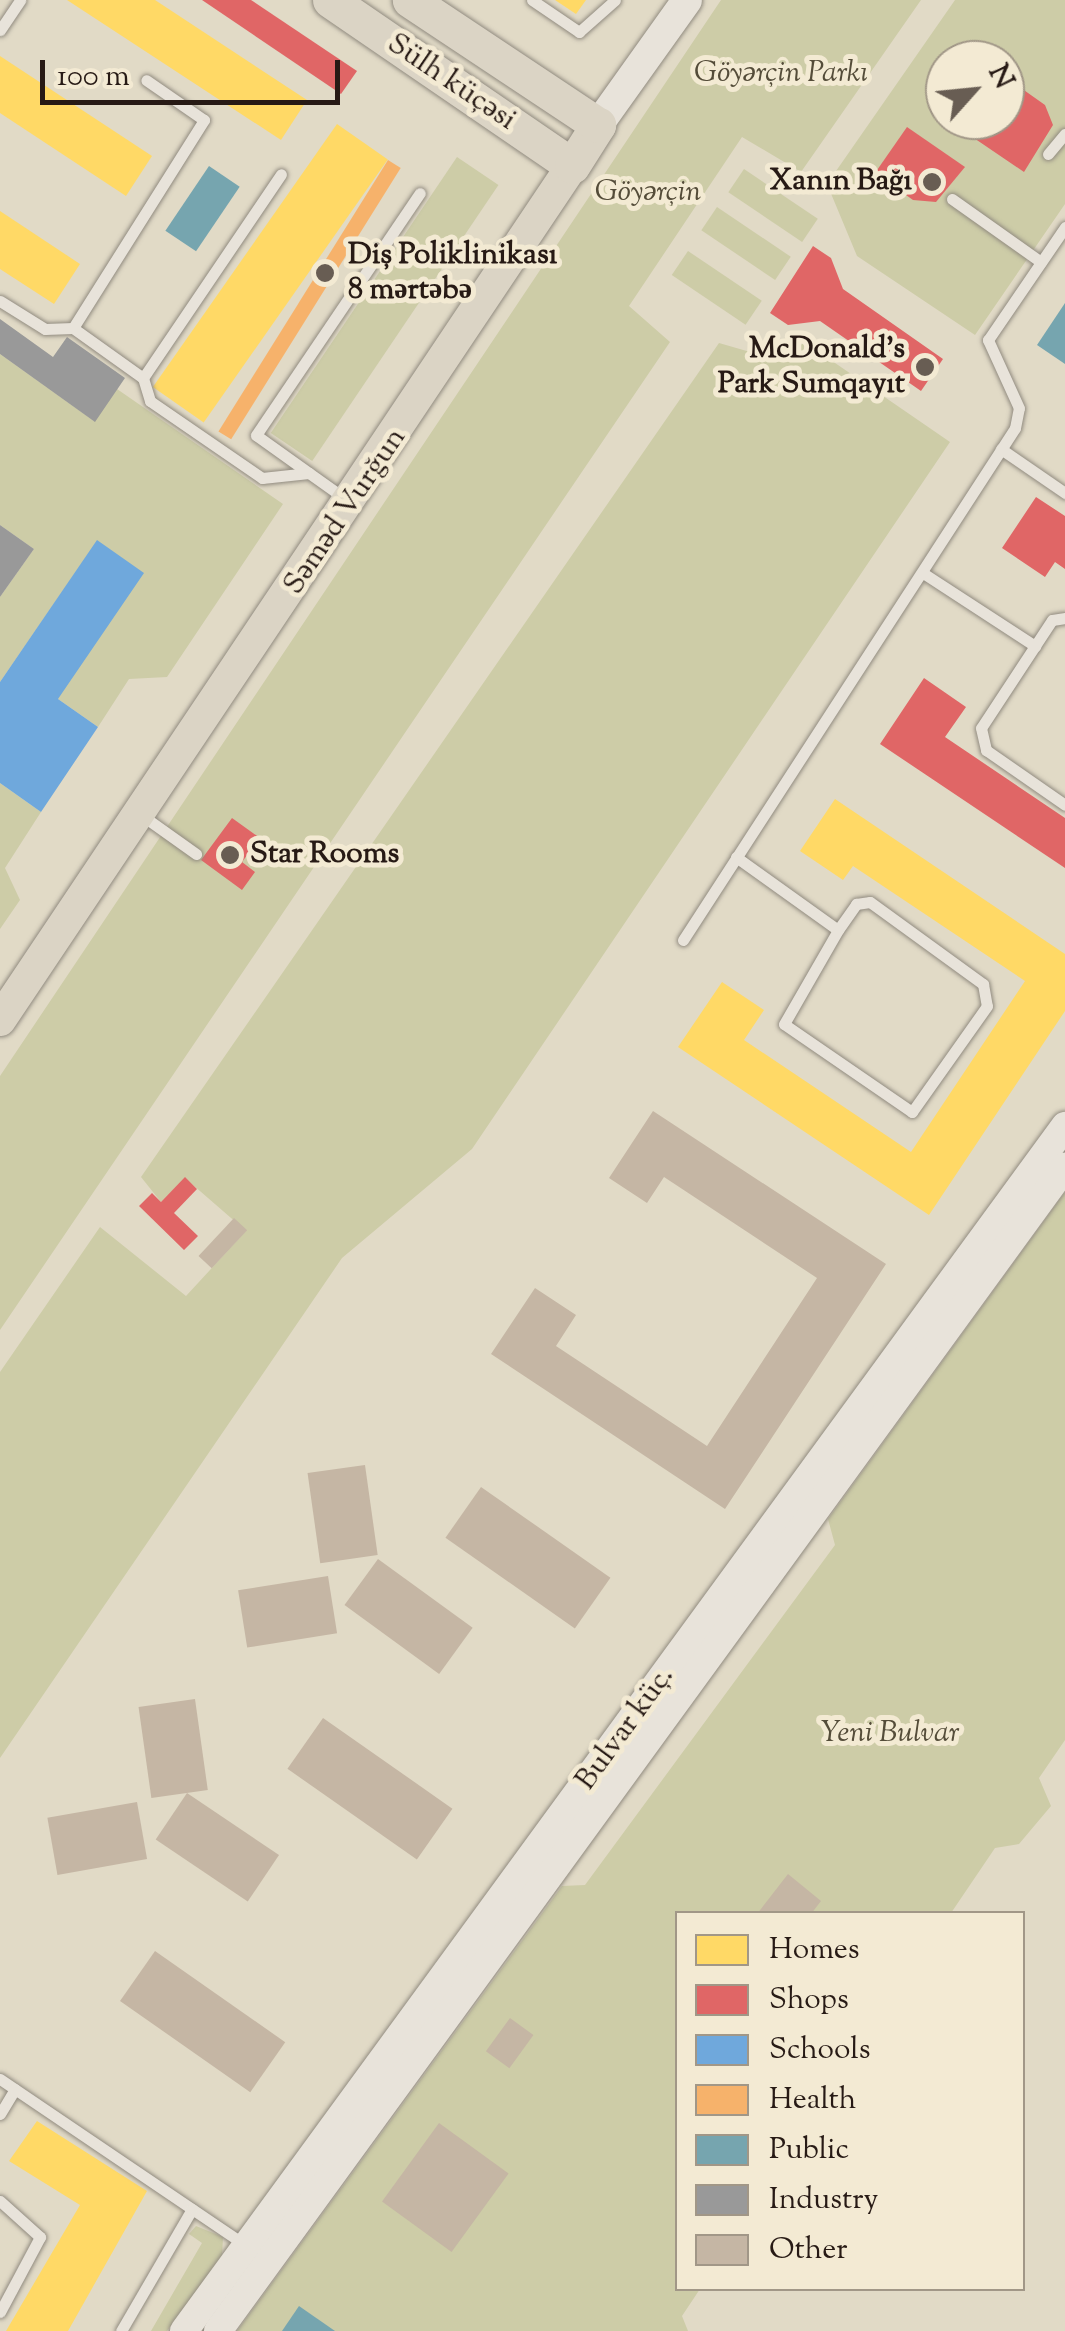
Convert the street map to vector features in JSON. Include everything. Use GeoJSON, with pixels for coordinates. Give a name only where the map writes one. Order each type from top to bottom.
{"type":"FeatureCollection","features":[{"type":"Feature","properties":{"kind":"highway","name":"Sülh küçəsi"},"geometry":{"type":"LineString","coordinates":[[330,0],[572,166]]}},
{"type":"Feature","properties":{"kind":"highway","name":"Sülh küçəsi"},"geometry":{"type":"LineString","coordinates":[[410,0],[598,125]]}},
{"type":"Feature","properties":{"kind":"highway","name":"Səməd Vurğun"},"geometry":{"type":"LineString","coordinates":[[572,166],[598,125]]}},
{"type":"Feature","properties":{"kind":"main road","name":"Səməd Vurğun"},"geometry":{"type":"LineString","coordinates":[[598,125],[687,0]]}},
{"type":"Feature","properties":{"kind":"main road","name":"Səməd Vurğun"},"geometry":{"type":"LineString","coordinates":[[0,1020],[352,504],[572,166]]}},
{"type":"Feature","properties":{"kind":"street","name":"Bulvar küç."},"geometry":{"type":"LineString","coordinates":[[218,2331],[558,1846],[821,1481],[1065,1126]]}},
{"type":"Feature","properties":{"kind":"street","name":"Bulvar küç."},"geometry":{"type":"LineString","coordinates":[[821,1481],[1065,1167]]}},
{"type":"Feature","properties":{"kind":"street","name":"Bulvar küç."},"geometry":{"type":"LineString","coordinates":[[184,2331],[558,1846]]}},
{"type":"Feature","properties":{"kind":"lane"},"geometry":{"type":"LineString","coordinates":[[0,30],[20,0]]}},
{"type":"Feature","properties":{"kind":"lane"},"geometry":{"type":"LineString","coordinates":[[532,0],[579,32],[616,0]]}},
{"type":"Feature","properties":{"kind":"lane"},"geometry":{"type":"LineString","coordinates":[[73,328],[204,120],[146,80]]}},
{"type":"Feature","properties":{"kind":"lane"},"geometry":{"type":"LineString","coordinates":[[1048,154],[1065,134]]}},
{"type":"Feature","properties":{"kind":"lane"},"geometry":{"type":"LineString","coordinates":[[144,378],[280,174]]}},
{"type":"Feature","properties":{"kind":"lane"},"geometry":{"type":"LineString","coordinates":[[352,504],[256,435],[420,193]]}},
{"type":"Feature","properties":{"kind":"lane"},"geometry":{"type":"LineString","coordinates":[[952,199],[1040,262]]}},
{"type":"Feature","properties":{"kind":"lane"},"geometry":{"type":"LineString","coordinates":[[683,940],[1002,449],[1018,408],[988,340],[1065,227]]}},
{"type":"Feature","properties":{"kind":"lane"},"geometry":{"type":"LineString","coordinates":[[0,301],[46,329],[73,328],[144,378],[150,400],[262,478],[308,474]]}},
{"type":"Feature","properties":{"kind":"lane"},"geometry":{"type":"LineString","coordinates":[[1002,449],[1065,493]]}},
{"type":"Feature","properties":{"kind":"lane"},"geometry":{"type":"LineString","coordinates":[[923,573],[1035,646]]}},
{"type":"Feature","properties":{"kind":"lane"},"geometry":{"type":"LineString","coordinates":[[1065,618],[1035,646],[981,740],[1065,805]]}},
{"type":"Feature","properties":{"kind":"lane"},"geometry":{"type":"LineString","coordinates":[[140,814],[196,854]]}},
{"type":"Feature","properties":{"kind":"lane"},"geometry":{"type":"LineString","coordinates":[[736,857],[838,930]]}},
{"type":"Feature","properties":{"kind":"lane"},"geometry":{"type":"LineString","coordinates":[[870,902],[989,994],[912,1112],[784,1024],[838,930],[856,904],[870,902]]}},
{"type":"Feature","properties":{"kind":"lane"},"geometry":{"type":"LineString","coordinates":[[0,2079],[246,2246]]}},
{"type":"Feature","properties":{"kind":"lane"},"geometry":{"type":"LineString","coordinates":[[0,2114],[14,2088]]}},
{"type":"Feature","properties":{"kind":"lane"},"geometry":{"type":"LineString","coordinates":[[0,2201],[40,2237],[0,2312]]}},
{"type":"Feature","properties":{"kind":"lane"},"geometry":{"type":"LineString","coordinates":[[120,2331],[192,2209]]}},
{"type":"Feature","properties":{"kind":"green space"},"geometry":{"type":"Polygon","coordinates":[[[721,0],[921,0],[801,172],[742,137],[629,306],[670,342],[0,1330],[0,1076],[721,0]]]}},
{"type":"Feature","properties":{"kind":"green space"},"geometry":{"type":"Polygon","coordinates":[[[955,0],[1065,0],[1065,204],[975,335],[857,256],[827,184],[925,43],[925,140],[1025,140],[1025,40],[927,40],[955,0]]]}},
{"type":"Feature","properties":{"kind":"green space"},"geometry":{"type":"Polygon","coordinates":[[[457,157],[498,185],[312,461],[271,433],[457,157]]]}},
{"type":"Feature","properties":{"kind":"green space"},"geometry":{"type":"Polygon","coordinates":[[[744,169],[818,219],[802,242],[728,192],[744,169]]]}},
{"type":"Feature","properties":{"kind":"green space"},"geometry":{"type":"Polygon","coordinates":[[[717,207],[791,257],[775,280],[701,230],[717,207]]]}},
{"type":"Feature","properties":{"kind":"green space"},"geometry":{"type":"Polygon","coordinates":[[[688,251],[762,301],[746,325],[672,275],[688,251]]]}},
{"type":"Feature","properties":{"kind":"green space"},"geometry":{"type":"Polygon","coordinates":[[[719,343],[764,356],[806,343],[950,442],[472,1149],[342,1258],[0,1758],[0,1372],[100,1227],[186,1296],[246,1231],[185,1178],[161,1202],[141,1177],[719,343]]]}},
{"type":"Feature","properties":{"kind":"green space"},"geometry":{"type":"Polygon","coordinates":[[[0,354],[94,421],[117,389],[283,504],[167,677],[129,679],[98,727],[58,699],[97,541],[0,682],[0,597],[34,549],[0,525],[0,354]]]}},
{"type":"Feature","properties":{"kind":"green space"},"geometry":{"type":"Polygon","coordinates":[[[0,783],[41,812],[5,868],[20,900],[0,929],[0,783]]]}},
{"type":"Feature","properties":{"kind":"green space","name":"Yeni Bulvar"},"geometry":{"type":"Polygon","coordinates":[[[1065,1192],[1065,1740],[1039,1778],[1051,1806],[1019,1844],[995,1848],[952,1911],[675,1911],[675,2291],[699,2291],[682,2316],[688,2331],[237,2331],[562,1886],[585,1885],[835,1545],[828,1519],[1065,1192]]]}},
{"type":"Feature","properties":{"kind":"green space"},"geometry":{"type":"Polygon","coordinates":[[[196,2226],[223,2237],[222,2257],[167,2331],[151,2331],[202,2243],[189,2234],[196,2226]]]}},
{"type":"Feature","properties":{"kind":"building: Homes"},"geometry":{"type":"Polygon","coordinates":[[[67,0],[155,0],[307,100],[281,140],[67,0]]]}},
{"type":"Feature","properties":{"kind":"building: Homes"},"geometry":{"type":"Polygon","coordinates":[[[555,0],[586,0],[576,14],[555,0]]]}},
{"type":"Feature","properties":{"kind":"building: Homes"},"geometry":{"type":"Polygon","coordinates":[[[0,56],[152,156],[126,196],[0,113],[0,56]]]}},
{"type":"Feature","properties":{"kind":"building: Homes"},"geometry":{"type":"Polygon","coordinates":[[[337,124],[388,160],[204,423],[153,387],[337,124]]]}},
{"type":"Feature","properties":{"kind":"building: Homes"},"geometry":{"type":"Polygon","coordinates":[[[0,211],[80,264],[54,304],[0,269],[0,211]]]}},
{"type":"Feature","properties":{"kind":"building: Homes"},"geometry":{"type":"Polygon","coordinates":[[[835,799],[1065,954],[1065,1011],[929,1215],[678,1047],[722,982],[764,1010],[744,1040],[911,1152],[1025,981],[853,866],[843,880],[800,851],[835,799]]]}},
{"type":"Feature","properties":{"kind":"building: Homes"},"geometry":{"type":"Polygon","coordinates":[[[37,2121],[147,2191],[68,2331],[6,2331],[80,2205],[9,2161],[37,2121]]]}},
{"type":"Feature","properties":{"kind":"building: Shops"},"geometry":{"type":"Polygon","coordinates":[[[202,0],[251,0],[357,71],[341,94],[202,0]]]}},
{"type":"Feature","properties":{"kind":"building: Shops"},"geometry":{"type":"Polygon","coordinates":[[[1025,91],[1045,105],[1053,125],[1024,172],[977,140],[1025,140],[1025,91]]]}},
{"type":"Feature","properties":{"kind":"building: Shops"},"geometry":{"type":"Polygon","coordinates":[[[907,127],[965,167],[936,202],[913,200],[875,173],[907,127]]]}},
{"type":"Feature","properties":{"kind":"building: Shops"},"geometry":{"type":"Polygon","coordinates":[[[813,246],[831,258],[843,289],[943,359],[921,391],[820,321],[788,325],[770,313],[813,246]]]}},
{"type":"Feature","properties":{"kind":"building: Shops"},"geometry":{"type":"Polygon","coordinates":[[[1036,497],[1065,516],[1065,569],[1055,562],[1045,577],[1002,548],[1036,497]]]}},
{"type":"Feature","properties":{"kind":"building: Shops"},"geometry":{"type":"Polygon","coordinates":[[[924,678],[966,707],[945,737],[1065,818],[1065,868],[880,744],[924,678]]]}},
{"type":"Feature","properties":{"kind":"building: Shops"},"geometry":{"type":"Polygon","coordinates":[[[232,818],[260,838],[242,862],[255,872],[242,890],[201,860],[232,818]]]}},
{"type":"Feature","properties":{"kind":"building: Shops"},"geometry":{"type":"Polygon","coordinates":[[[185,1177],[197,1189],[174,1213],[198,1236],[184,1250],[139,1206],[152,1193],[161,1202],[185,1177]]]}},
{"type":"Feature","properties":{"kind":"building: Schools"},"geometry":{"type":"Polygon","coordinates":[[[97,540],[144,573],[58,699],[98,727],[41,812],[0,783],[0,682],[97,540]]]}},
{"type":"Feature","properties":{"kind":"building: Health"},"geometry":{"type":"Polygon","coordinates":[[[388,160],[401,168],[231,439],[218,431],[388,160]]]}},
{"type":"Feature","properties":{"kind":"building: Public"},"geometry":{"type":"Polygon","coordinates":[[[209,166],[240,187],[196,251],[165,231],[209,166]]]}},
{"type":"Feature","properties":{"kind":"building: Public"},"geometry":{"type":"Polygon","coordinates":[[[1065,303],[1065,364],[1037,345],[1065,303]]]}},
{"type":"Feature","properties":{"kind":"building: Public"},"geometry":{"type":"Polygon","coordinates":[[[299,2306],[335,2331],[282,2331],[299,2306]]]}},
{"type":"Feature","properties":{"kind":"building: Industry"},"geometry":{"type":"Polygon","coordinates":[[[0,319],[53,357],[67,337],[125,378],[95,422],[0,354],[0,319]]]}},
{"type":"Feature","properties":{"kind":"building: Industry"},"geometry":{"type":"Polygon","coordinates":[[[0,525],[34,549],[0,597],[0,525]]]}},
{"type":"Feature","properties":{"kind":"building: Other"},"geometry":{"type":"Polygon","coordinates":[[[653,1111],[886,1264],[725,1509],[491,1354],[535,1288],[576,1315],[556,1346],[707,1446],[817,1278],[664,1177],[647,1203],[609,1178],[653,1111]]]}},
{"type":"Feature","properties":{"kind":"building: Other"},"geometry":{"type":"Polygon","coordinates":[[[234,1218],[247,1230],[212,1268],[199,1256],[234,1218]]]}},
{"type":"Feature","properties":{"kind":"building: Other"},"geometry":{"type":"Polygon","coordinates":[[[365,1465],[378,1555],[320,1563],[308,1473],[365,1465]]]}},
{"type":"Feature","properties":{"kind":"building: Other"},"geometry":{"type":"Polygon","coordinates":[[[481,1487],[610,1578],[575,1628],[445,1538],[481,1487]]]}},
{"type":"Feature","properties":{"kind":"building: Other"},"geometry":{"type":"Polygon","coordinates":[[[378,1559],[473,1628],[439,1674],[344,1605],[378,1559]]]}},
{"type":"Feature","properties":{"kind":"building: Other"},"geometry":{"type":"Polygon","coordinates":[[[328,1576],[337,1633],[247,1648],[238,1590],[328,1576]]]}},
{"type":"Feature","properties":{"kind":"building: Other"},"geometry":{"type":"Polygon","coordinates":[[[195,1699],[208,1790],[151,1798],[139,1707],[195,1699]]]}},
{"type":"Feature","properties":{"kind":"building: Other"},"geometry":{"type":"Polygon","coordinates":[[[323,1718],[452,1809],[417,1859],[287,1769],[323,1718]]]}},
{"type":"Feature","properties":{"kind":"building: Other"},"geometry":{"type":"Polygon","coordinates":[[[187,1793],[279,1855],[248,1901],[156,1839],[187,1793]]]}},
{"type":"Feature","properties":{"kind":"building: Other"},"geometry":{"type":"Polygon","coordinates":[[[137,1802],[147,1859],[57,1875],[47,1818],[137,1802]]]}},
{"type":"Feature","properties":{"kind":"building: Other"},"geometry":{"type":"Polygon","coordinates":[[[788,1874],[821,1901],[813,1911],[759,1911],[788,1874]]]}},
{"type":"Feature","properties":{"kind":"building: Other"},"geometry":{"type":"Polygon","coordinates":[[[155,1951],[285,2042],[250,2092],[120,2001],[155,1951]]]}},
{"type":"Feature","properties":{"kind":"building: Other"},"geometry":{"type":"Polygon","coordinates":[[[510,2018],[533,2035],[509,2068],[486,2051],[510,2018]]]}},
{"type":"Feature","properties":{"kind":"building: Other"},"geometry":{"type":"Polygon","coordinates":[[[439,2123],[509,2174],[452,2252],[382,2201],[439,2123]]]}},
{"type":"Feature","properties":{"kind":"place","name":"Xanın Bağı"},"geometry":{"type":"Point","coordinates":[932,182]}},
{"type":"Feature","properties":{"kind":"place","name":"Diş Poliklinikası 8 mərtəbə"},"geometry":{"type":"Point","coordinates":[325,273]}},
{"type":"Feature","properties":{"kind":"place","name":"McDonald's Park Sumqayıt"},"geometry":{"type":"Point","coordinates":[925,367]}},
{"type":"Feature","properties":{"kind":"place","name":"Star Rooms"},"geometry":{"type":"Point","coordinates":[230,855]}},
{"type":"Feature","properties":{"kind":"park label","name":"Göyərçin Parkı"},"geometry":{"type":"Point","coordinates":[781,74]}},
{"type":"Feature","properties":{"kind":"park label","name":"Göyərçin"},"geometry":{"type":"Point","coordinates":[648,193]}}]}
